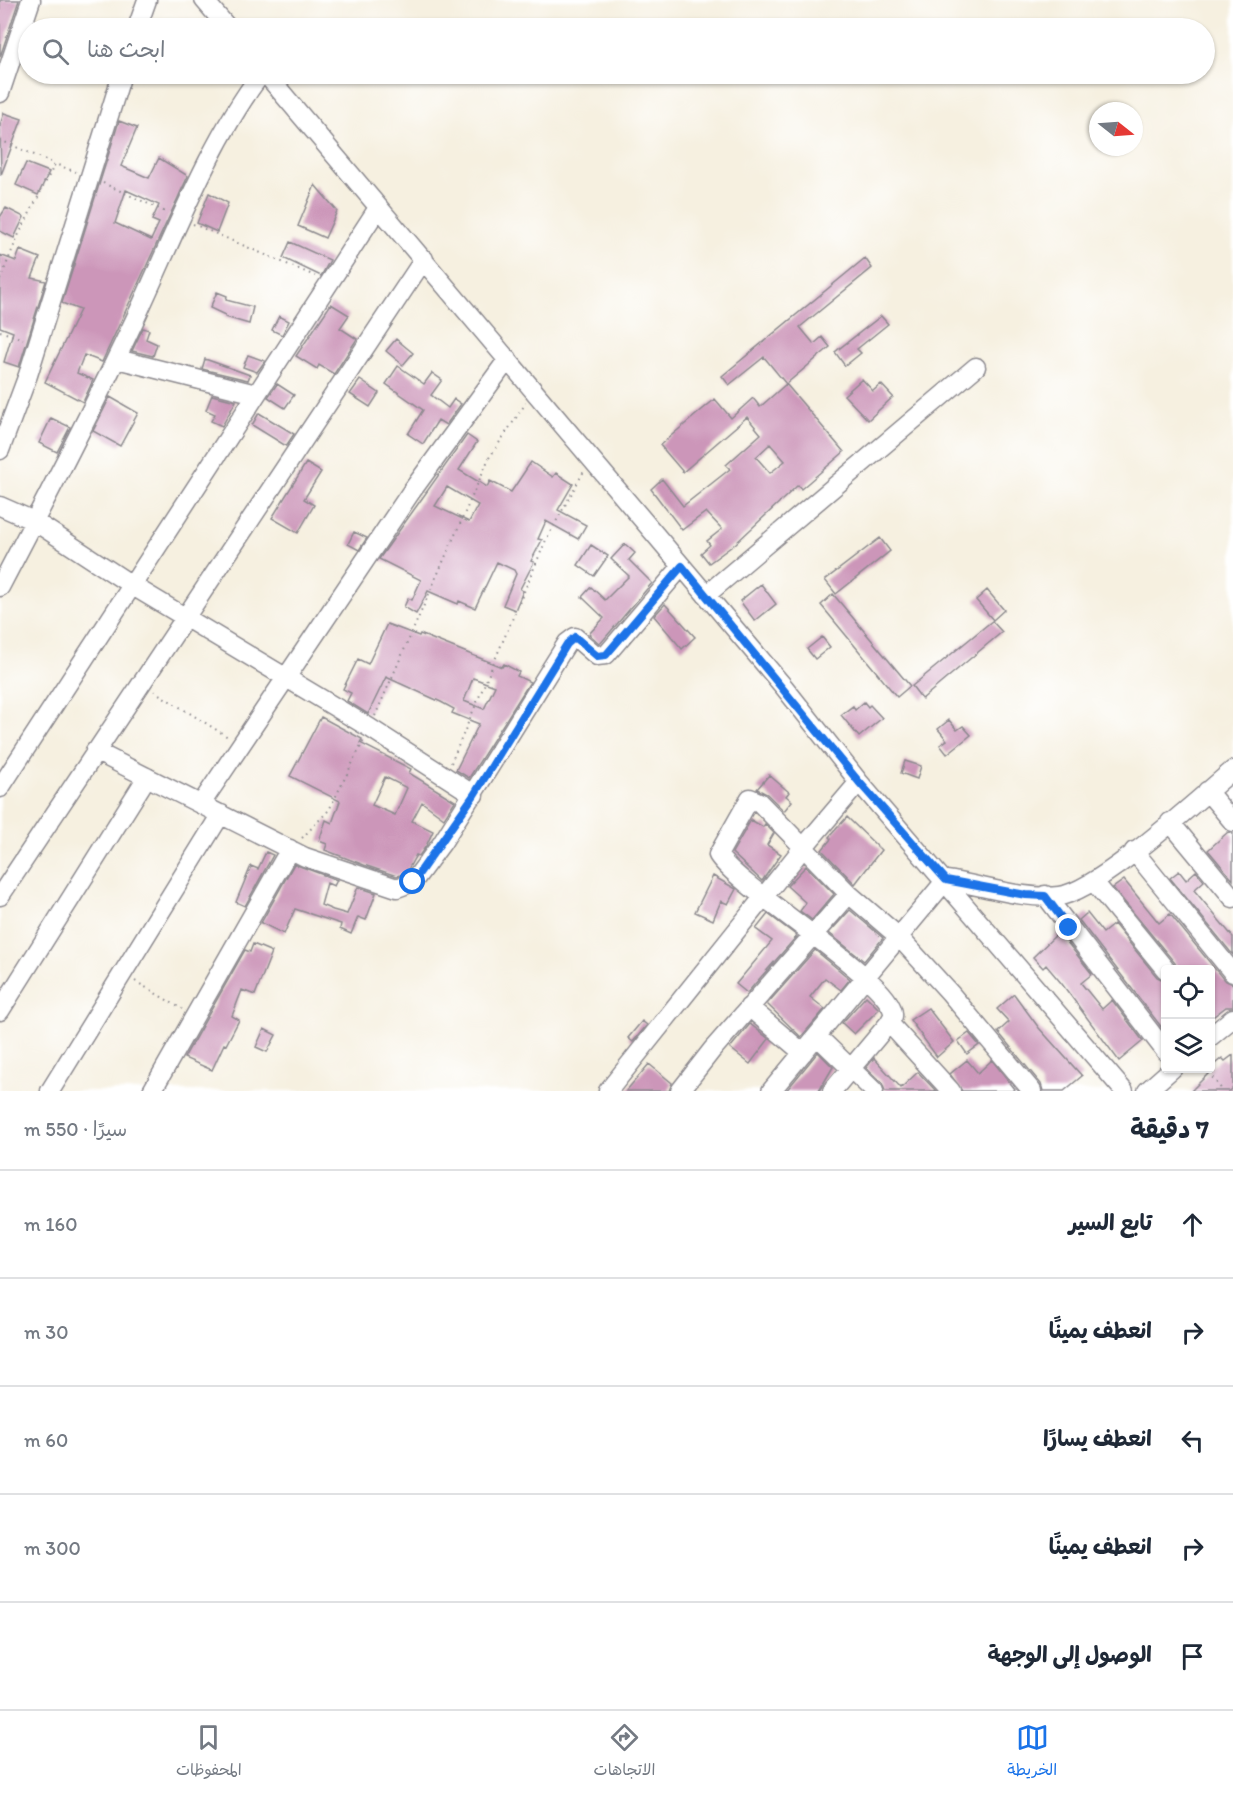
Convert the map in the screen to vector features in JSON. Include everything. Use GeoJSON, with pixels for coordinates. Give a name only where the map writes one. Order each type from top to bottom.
{"type":"FeatureCollection","features":[{"type":"Feature","properties":{"kind":"street"},"geometry":{"type":"LineString","coordinates":[[25,18],[31,0]]}},
{"type":"Feature","properties":{"kind":"street"},"geometry":{"type":"LineString","coordinates":[[141,18],[147,0]]}},
{"type":"Feature","properties":{"kind":"street"},"geometry":{"type":"LineString","coordinates":[[204,0],[219,18]]}},
{"type":"Feature","properties":{"kind":"street"},"geometry":{"type":"LineString","coordinates":[[0,93],[18,39]]}},
{"type":"Feature","properties":{"kind":"street"},"geometry":{"type":"LineString","coordinates":[[0,450],[38,344],[88,176],[119,84]]}},
{"type":"Feature","properties":{"kind":"street"},"geometry":{"type":"LineString","coordinates":[[0,587],[117,359],[182,219],[244,97],[254,84]]}},
{"type":"Feature","properties":{"kind":"street"},"geometry":{"type":"LineString","coordinates":[[274,84],[682,566],[859,782],[946,880],[1125,1091]]}},
{"type":"Feature","properties":{"kind":"street"},"geometry":{"type":"LineString","coordinates":[[0,788],[378,207]]}},
{"type":"Feature","properties":{"kind":"street"},"geometry":{"type":"LineString","coordinates":[[0,896],[424,260]]}},
{"type":"Feature","properties":{"kind":"street"},"geometry":{"type":"LineString","coordinates":[[117,359],[256,394]]}},
{"type":"Feature","properties":{"kind":"street"},"geometry":{"type":"LineString","coordinates":[[201,804],[411,492],[508,359]]}},
{"type":"Feature","properties":{"kind":"street"},"geometry":{"type":"LineString","coordinates":[[706,595],[976,367]]}},
{"type":"Feature","properties":{"kind":"street"},"geometry":{"type":"LineString","coordinates":[[2,512],[34,521],[133,586],[370,728],[474,795]]}},
{"type":"Feature","properties":{"kind":"street"},"geometry":{"type":"LineString","coordinates":[[95,751],[290,849],[397,888],[408,885],[421,872],[474,795],[567,644],[575,637],[597,656],[606,655],[682,566]]}},
{"type":"Feature","properties":{"kind":"street"},"geometry":{"type":"LineString","coordinates":[[946,880],[1018,894],[1059,896],[1078,891],[1094,882],[1134,851],[1233,770]]}},
{"type":"Feature","properties":{"kind":"street"},"geometry":{"type":"LineString","coordinates":[[0,1011],[147,777]]}},
{"type":"Feature","properties":{"kind":"street"},"geometry":{"type":"LineString","coordinates":[[608,1091],[802,849],[859,782]]}},
{"type":"Feature","properties":{"kind":"street"},"geometry":{"type":"LineString","coordinates":[[1207,791],[1233,822]]}},
{"type":"Feature","properties":{"kind":"street"},"geometry":{"type":"LineString","coordinates":[[832,1091],[889,1023],[893,1016],[892,1006],[866,976],[765,898],[718,855],[750,798],[759,802],[802,849],[899,937],[1032,1091]]}},
{"type":"Feature","properties":{"kind":"street"},"geometry":{"type":"LineString","coordinates":[[50,1091],[221,814]]}},
{"type":"Feature","properties":{"kind":"street"},"geometry":{"type":"LineString","coordinates":[[1170,822],[1233,898]]}},
{"type":"Feature","properties":{"kind":"street"},"geometry":{"type":"LineString","coordinates":[[152,1091],[290,849]]}},
{"type":"Feature","properties":{"kind":"street"},"geometry":{"type":"LineString","coordinates":[[1134,851],[1233,973]]}},
{"type":"Feature","properties":{"kind":"street"},"geometry":{"type":"LineString","coordinates":[[771,1091],[946,880]]}},
{"type":"Feature","properties":{"kind":"street"},"geometry":{"type":"LineString","coordinates":[[1094,882],[1162,965]]}},
{"type":"Feature","properties":{"kind":"street"},"geometry":{"type":"LineString","coordinates":[[680,1091],[749,1007],[849,894]]}},
{"type":"Feature","properties":{"kind":"street"},"geometry":{"type":"LineString","coordinates":[[1045,896],[1161,1046]]}},
{"type":"Feature","properties":{"kind":"street"},"geometry":{"type":"LineString","coordinates":[[749,1007],[803,1053]]}},
{"type":"Feature","properties":{"kind":"street"},"geometry":{"type":"LineString","coordinates":[[1215,1030],[1233,1018]]}},
{"type":"Feature","properties":{"kind":"street"},"geometry":{"type":"LineString","coordinates":[[889,1023],[951,1091]]}},
{"type":"Feature","properties":{"kind":"street"},"geometry":{"type":"LineString","coordinates":[[817,1036],[874,1091]]}},
{"type":"Feature","properties":{"kind":"street"},"geometry":{"type":"LineString","coordinates":[[1147,1091],[1167,1073]]}},
{"type":"Feature","properties":{"kind":"path"},"geometry":{"type":"LineString","coordinates":[[0,140],[88,176],[230,242],[329,281]]}},
{"type":"Feature","properties":{"kind":"path"},"geometry":{"type":"LineString","coordinates":[[0,280],[18,236],[55,164]]}},
{"type":"Feature","properties":{"kind":"path"},"geometry":{"type":"LineString","coordinates":[[0,331],[38,344]]}},
{"type":"Feature","properties":{"kind":"path"},"geometry":{"type":"LineString","coordinates":[[290,849],[328,810],[370,728],[489,458],[535,391]]}},
{"type":"Feature","properties":{"kind":"path"},"geometry":{"type":"LineString","coordinates":[[445,778],[546,540],[562,506],[591,458]]}},
{"type":"Feature","properties":{"kind":"path"},"geometry":{"type":"LineString","coordinates":[[140,683],[241,745]]}},
{"type":"Feature","properties":{"kind":"path"},"geometry":{"type":"LineString","coordinates":[[122,974],[195,1016]]}},
{"type":"Feature","properties":{"kind":"path"},"geometry":{"type":"LineString","coordinates":[[1209,1073],[1223,1091]]}},
{"type":"Feature","properties":{"kind":"building"},"geometry":{"type":"Polygon","coordinates":[[[0,0],[19,0],[0,57],[0,0]]]}},
{"type":"Feature","properties":{"kind":"building"},"geometry":{"type":"Polygon","coordinates":[[[4,113],[22,119],[1,175],[0,125],[4,113]]]}},
{"type":"Feature","properties":{"kind":"building"},"geometry":{"type":"Polygon","coordinates":[[[119,121],[137,128],[121,166],[149,178],[159,158],[188,176],[102,362],[84,355],[77,373],[93,380],[83,402],[45,382],[80,310],[62,303],[119,121]],[[126,190],[115,223],[151,240],[159,223],[152,220],[159,205],[126,190]]]}},
{"type":"Feature","properties":{"kind":"building"},"geometry":{"type":"Polygon","coordinates":[[[26,163],[49,172],[38,195],[16,185],[26,163]]]}},
{"type":"Feature","properties":{"kind":"building"},"geometry":{"type":"Polygon","coordinates":[[[315,185],[337,211],[325,238],[298,226],[315,185]]]}},
{"type":"Feature","properties":{"kind":"building"},"geometry":{"type":"Polygon","coordinates":[[[209,193],[228,203],[217,232],[197,223],[209,193]]]}},
{"type":"Feature","properties":{"kind":"building"},"geometry":{"type":"Polygon","coordinates":[[[6,208],[24,217],[14,238],[0,231],[0,217],[6,208]]]}},
{"type":"Feature","properties":{"kind":"building"},"geometry":{"type":"Polygon","coordinates":[[[290,242],[330,260],[321,276],[283,258],[290,242]]]}},
{"type":"Feature","properties":{"kind":"building"},"geometry":{"type":"Polygon","coordinates":[[[20,250],[40,258],[32,278],[46,281],[19,367],[4,362],[13,332],[0,327],[0,255],[16,261],[20,250]]]}},
{"type":"Feature","properties":{"kind":"building"},"geometry":{"type":"Polygon","coordinates":[[[865,258],[872,268],[800,327],[814,344],[822,337],[830,347],[786,384],[764,357],[729,385],[722,376],[865,258]]]}},
{"type":"Feature","properties":{"kind":"building"},"geometry":{"type":"Polygon","coordinates":[[[217,292],[227,296],[226,300],[253,307],[249,324],[225,317],[210,308],[217,292]]]}},
{"type":"Feature","properties":{"kind":"building"},"geometry":{"type":"Polygon","coordinates":[[[331,304],[349,315],[340,328],[357,339],[334,374],[319,365],[317,369],[296,356],[331,304]]]}},
{"type":"Feature","properties":{"kind":"building"},"geometry":{"type":"Polygon","coordinates":[[[279,316],[289,321],[282,335],[272,330],[279,316]]]}},
{"type":"Feature","properties":{"kind":"building"},"geometry":{"type":"Polygon","coordinates":[[[881,316],[888,324],[857,349],[861,353],[845,366],[835,352],[881,316]]]}},
{"type":"Feature","properties":{"kind":"building"},"geometry":{"type":"Polygon","coordinates":[[[143,328],[149,330],[146,339],[157,344],[153,356],[132,351],[143,328]]]}},
{"type":"Feature","properties":{"kind":"building"},"geometry":{"type":"Polygon","coordinates":[[[396,339],[413,353],[403,365],[386,351],[396,339]]]}},
{"type":"Feature","properties":{"kind":"building"},"geometry":{"type":"Polygon","coordinates":[[[248,355],[265,361],[257,372],[243,367],[248,355]]]}},
{"type":"Feature","properties":{"kind":"building"},"geometry":{"type":"Polygon","coordinates":[[[205,359],[250,375],[248,380],[202,369],[205,359]]]}},
{"type":"Feature","properties":{"kind":"building"},"geometry":{"type":"Polygon","coordinates":[[[398,366],[424,384],[432,373],[442,380],[431,395],[448,408],[454,399],[461,404],[446,425],[438,420],[423,444],[408,434],[423,410],[386,384],[398,366]]]}},
{"type":"Feature","properties":{"kind":"building"},"geometry":{"type":"Polygon","coordinates":[[[862,379],[873,391],[881,384],[893,397],[868,420],[844,395],[862,379]]]}},
{"type":"Feature","properties":{"kind":"building"},"geometry":{"type":"Polygon","coordinates":[[[360,380],[379,393],[370,407],[350,394],[360,380]]]}},
{"type":"Feature","properties":{"kind":"building"},"geometry":{"type":"Polygon","coordinates":[[[277,384],[294,395],[285,408],[268,397],[277,384]]]}},
{"type":"Feature","properties":{"kind":"building"},"geometry":{"type":"Polygon","coordinates":[[[786,384],[844,452],[801,489],[798,485],[735,544],[709,563],[701,553],[710,545],[707,541],[722,529],[706,512],[682,530],[651,489],[662,479],[683,506],[730,469],[726,465],[761,434],[747,417],[683,472],[660,445],[715,399],[731,418],[753,398],[760,407],[786,384]],[[770,444],[756,457],[770,473],[785,461],[770,444]]]}},
{"type":"Feature","properties":{"kind":"building"},"geometry":{"type":"Polygon","coordinates":[[[212,395],[236,401],[222,426],[211,421],[215,414],[206,410],[212,395]]]}},
{"type":"Feature","properties":{"kind":"building"},"geometry":{"type":"Polygon","coordinates":[[[110,397],[138,413],[120,446],[93,431],[110,397]]]}},
{"type":"Feature","properties":{"kind":"building"},"geometry":{"type":"Polygon","coordinates":[[[259,413],[294,434],[286,446],[252,425],[259,413]]]}},
{"type":"Feature","properties":{"kind":"building"},"geometry":{"type":"Polygon","coordinates":[[[51,418],[70,427],[57,452],[39,443],[51,418]]]}},
{"type":"Feature","properties":{"kind":"building"},"geometry":{"type":"Polygon","coordinates":[[[467,435],[477,442],[459,470],[487,487],[490,481],[511,492],[531,462],[553,477],[556,473],[573,484],[558,510],[586,525],[578,539],[546,521],[538,539],[542,540],[520,589],[523,591],[515,610],[503,605],[516,574],[514,570],[497,562],[475,608],[459,601],[458,604],[428,591],[416,614],[404,607],[408,598],[412,600],[421,580],[379,559],[467,435]],[[447,487],[435,506],[469,522],[478,505],[447,487]]]}},
{"type":"Feature","properties":{"kind":"building"},"geometry":{"type":"Polygon","coordinates":[[[306,463],[321,472],[304,499],[314,505],[298,533],[272,518],[306,463]]]}},
{"type":"Feature","properties":{"kind":"building"},"geometry":{"type":"Polygon","coordinates":[[[354,532],[367,538],[359,550],[348,544],[354,532]]]}},
{"type":"Feature","properties":{"kind":"building"},"geometry":{"type":"Polygon","coordinates":[[[880,538],[890,551],[836,594],[825,580],[880,538]]]}},
{"type":"Feature","properties":{"kind":"building"},"geometry":{"type":"Polygon","coordinates":[[[625,544],[635,553],[629,560],[652,583],[600,644],[589,634],[604,618],[582,597],[591,587],[605,600],[629,576],[611,559],[625,544]]]}},
{"type":"Feature","properties":{"kind":"building"},"geometry":{"type":"Polygon","coordinates":[[[591,545],[608,556],[594,576],[578,565],[591,545]]]}},
{"type":"Feature","properties":{"kind":"building"},"geometry":{"type":"Polygon","coordinates":[[[761,584],[776,604],[755,621],[740,601],[761,584]]]}},
{"type":"Feature","properties":{"kind":"building"},"geometry":{"type":"Polygon","coordinates":[[[987,590],[1004,610],[993,620],[976,600],[987,590]]]}},
{"type":"Feature","properties":{"kind":"building"},"geometry":{"type":"Polygon","coordinates":[[[833,594],[910,686],[897,697],[821,605],[833,594]]]}},
{"type":"Feature","properties":{"kind":"building"},"geometry":{"type":"Polygon","coordinates":[[[665,604],[695,637],[682,649],[654,616],[665,604]]]}},
{"type":"Feature","properties":{"kind":"building"},"geometry":{"type":"Polygon","coordinates":[[[992,621],[1002,632],[922,699],[912,686],[992,621]]]}},
{"type":"Feature","properties":{"kind":"building"},"geometry":{"type":"Polygon","coordinates":[[[387,624],[419,636],[420,634],[502,667],[504,664],[519,672],[517,676],[530,682],[469,778],[456,770],[479,724],[452,713],[454,709],[441,702],[386,677],[368,714],[347,701],[351,693],[343,689],[358,659],[368,664],[387,624]],[[473,678],[464,701],[484,709],[495,686],[473,678]]]}},
{"type":"Feature","properties":{"kind":"building"},"geometry":{"type":"Polygon","coordinates":[[[822,637],[830,647],[815,659],[807,649],[822,637]]]}},
{"type":"Feature","properties":{"kind":"building"},"geometry":{"type":"Polygon","coordinates":[[[864,702],[882,718],[859,737],[841,715],[853,706],[855,710],[864,702]]]}},
{"type":"Feature","properties":{"kind":"building"},"geometry":{"type":"Polygon","coordinates":[[[321,717],[362,739],[360,743],[411,769],[409,773],[455,801],[444,818],[422,802],[412,821],[433,831],[426,846],[419,856],[416,855],[406,873],[397,876],[325,850],[327,844],[319,841],[326,820],[332,823],[340,801],[290,776],[321,717]],[[385,777],[372,805],[395,815],[407,788],[385,777]]]}},
{"type":"Feature","properties":{"kind":"building"},"geometry":{"type":"Polygon","coordinates":[[[949,720],[957,730],[963,726],[971,735],[947,754],[940,745],[947,740],[938,729],[949,720]]]}},
{"type":"Feature","properties":{"kind":"building"},"geometry":{"type":"Polygon","coordinates":[[[905,761],[921,766],[917,779],[901,773],[905,761]]]}},
{"type":"Feature","properties":{"kind":"building"},"geometry":{"type":"Polygon","coordinates":[[[769,775],[789,792],[786,796],[792,801],[784,811],[767,794],[757,789],[769,775]]]}},
{"type":"Feature","properties":{"kind":"building"},"geometry":{"type":"Polygon","coordinates":[[[847,817],[881,850],[855,884],[822,850],[831,839],[829,837],[847,817]]]}},
{"type":"Feature","properties":{"kind":"building"},"geometry":{"type":"Polygon","coordinates":[[[751,820],[763,827],[765,824],[774,833],[767,845],[781,854],[762,881],[732,853],[751,820]]]}},
{"type":"Feature","properties":{"kind":"building"},"geometry":{"type":"Polygon","coordinates":[[[1228,832],[1233,833],[1233,880],[1208,850],[1228,832]]]}},
{"type":"Feature","properties":{"kind":"building"},"geometry":{"type":"Polygon","coordinates":[[[266,852],[273,855],[245,906],[236,902],[251,866],[258,869],[266,852]]]}},
{"type":"Feature","properties":{"kind":"building"},"geometry":{"type":"Polygon","coordinates":[[[294,864],[337,880],[334,886],[327,883],[321,905],[333,910],[347,914],[358,887],[376,893],[366,920],[358,917],[351,934],[340,929],[341,924],[295,909],[284,934],[261,923],[294,864]]]}},
{"type":"Feature","properties":{"kind":"building"},"geometry":{"type":"Polygon","coordinates":[[[806,866],[834,894],[812,920],[800,911],[806,903],[787,886],[806,866]]]}},
{"type":"Feature","properties":{"kind":"building"},"geometry":{"type":"Polygon","coordinates":[[[1179,871],[1186,880],[1196,871],[1204,881],[1194,890],[1233,937],[1233,955],[1170,878],[1179,871]]]}},
{"type":"Feature","properties":{"kind":"building"},"geometry":{"type":"Polygon","coordinates":[[[713,876],[736,889],[728,904],[721,901],[713,920],[695,912],[713,876]]]}},
{"type":"Feature","properties":{"kind":"building"},"geometry":{"type":"Polygon","coordinates":[[[1124,880],[1159,923],[1170,914],[1212,965],[1176,965],[1113,888],[1124,880]]]}},
{"type":"Feature","properties":{"kind":"building"},"geometry":{"type":"Polygon","coordinates":[[[850,910],[883,938],[864,961],[829,933],[850,910]]]}},
{"type":"Feature","properties":{"kind":"building"},"geometry":{"type":"Polygon","coordinates":[[[1087,913],[1103,933],[1114,924],[1157,977],[1161,979],[1161,1027],[1079,920],[1087,913]]]}},
{"type":"Feature","properties":{"kind":"building"},"geometry":{"type":"Polygon","coordinates":[[[768,914],[797,936],[747,993],[736,984],[772,941],[756,929],[768,914]]]}},
{"type":"Feature","properties":{"kind":"building"},"geometry":{"type":"Polygon","coordinates":[[[1059,932],[1092,974],[1081,983],[1102,1009],[1112,1000],[1143,1041],[1119,1061],[1062,984],[1046,965],[1043,968],[1033,957],[1059,932]]]}},
{"type":"Feature","properties":{"kind":"building"},"geometry":{"type":"Polygon","coordinates":[[[253,944],[272,952],[255,995],[242,990],[232,1016],[239,1020],[212,1070],[184,1058],[245,950],[250,952],[253,944]]]}},
{"type":"Feature","properties":{"kind":"building"},"geometry":{"type":"Polygon","coordinates":[[[815,950],[850,979],[841,990],[825,978],[810,997],[825,1009],[801,1037],[767,1004],[815,950]]]}},
{"type":"Feature","properties":{"kind":"building"},"geometry":{"type":"Polygon","coordinates":[[[1215,969],[1224,980],[1233,984],[1233,1007],[1226,1007],[1215,1015],[1215,969]]]}},
{"type":"Feature","properties":{"kind":"building"},"geometry":{"type":"Polygon","coordinates":[[[1014,994],[1039,1028],[1082,1076],[1064,1091],[1043,1091],[1041,1084],[998,1032],[1009,1022],[997,1009],[1014,994]]]}},
{"type":"Feature","properties":{"kind":"building"},"geometry":{"type":"Polygon","coordinates":[[[866,996],[879,1009],[854,1034],[842,1023],[866,996]]]}},
{"type":"Feature","properties":{"kind":"building"},"geometry":{"type":"Polygon","coordinates":[[[928,1008],[954,1042],[937,1057],[910,1020],[928,1008]]]}},
{"type":"Feature","properties":{"kind":"building"},"geometry":{"type":"Polygon","coordinates":[[[642,1021],[647,1025],[633,1042],[628,1038],[642,1021]]]}},
{"type":"Feature","properties":{"kind":"building"},"geometry":{"type":"Polygon","coordinates":[[[750,1024],[769,1039],[750,1064],[730,1048],[750,1024]]]}},
{"type":"Feature","properties":{"kind":"building"},"geometry":{"type":"Polygon","coordinates":[[[264,1029],[276,1035],[267,1052],[256,1047],[264,1029]]]}},
{"type":"Feature","properties":{"kind":"building"},"geometry":{"type":"Polygon","coordinates":[[[969,1033],[979,1045],[967,1054],[958,1041],[969,1033]]]}},
{"type":"Feature","properties":{"kind":"building"},"geometry":{"type":"Polygon","coordinates":[[[818,1052],[833,1067],[819,1091],[786,1091],[818,1052]]]}},
{"type":"Feature","properties":{"kind":"building"},"geometry":{"type":"Polygon","coordinates":[[[1233,1055],[1233,1088],[1230,1091],[1191,1091],[1209,1073],[1215,1073],[1215,1064],[1222,1058],[1225,1061],[1233,1055]]]}},
{"type":"Feature","properties":{"kind":"building"},"geometry":{"type":"Polygon","coordinates":[[[874,1058],[901,1088],[918,1072],[936,1091],[885,1091],[882,1083],[866,1068],[874,1058]]]}},
{"type":"Feature","properties":{"kind":"building"},"geometry":{"type":"Polygon","coordinates":[[[967,1060],[978,1073],[992,1060],[1015,1089],[1013,1091],[962,1091],[950,1074],[967,1060]]]}},
{"type":"Feature","properties":{"kind":"building"},"geometry":{"type":"Polygon","coordinates":[[[649,1064],[672,1083],[669,1091],[626,1091],[649,1064]]]}},
{"type":"Feature","properties":{"kind":"route"},"geometry":{"type":"LineString","coordinates":[[413,882],[474,795],[572,638],[575,637],[597,656],[606,655],[622,632],[682,566],[784,687],[859,782],[946,880],[1026,895],[1045,896],[1069,928]]}}]}
